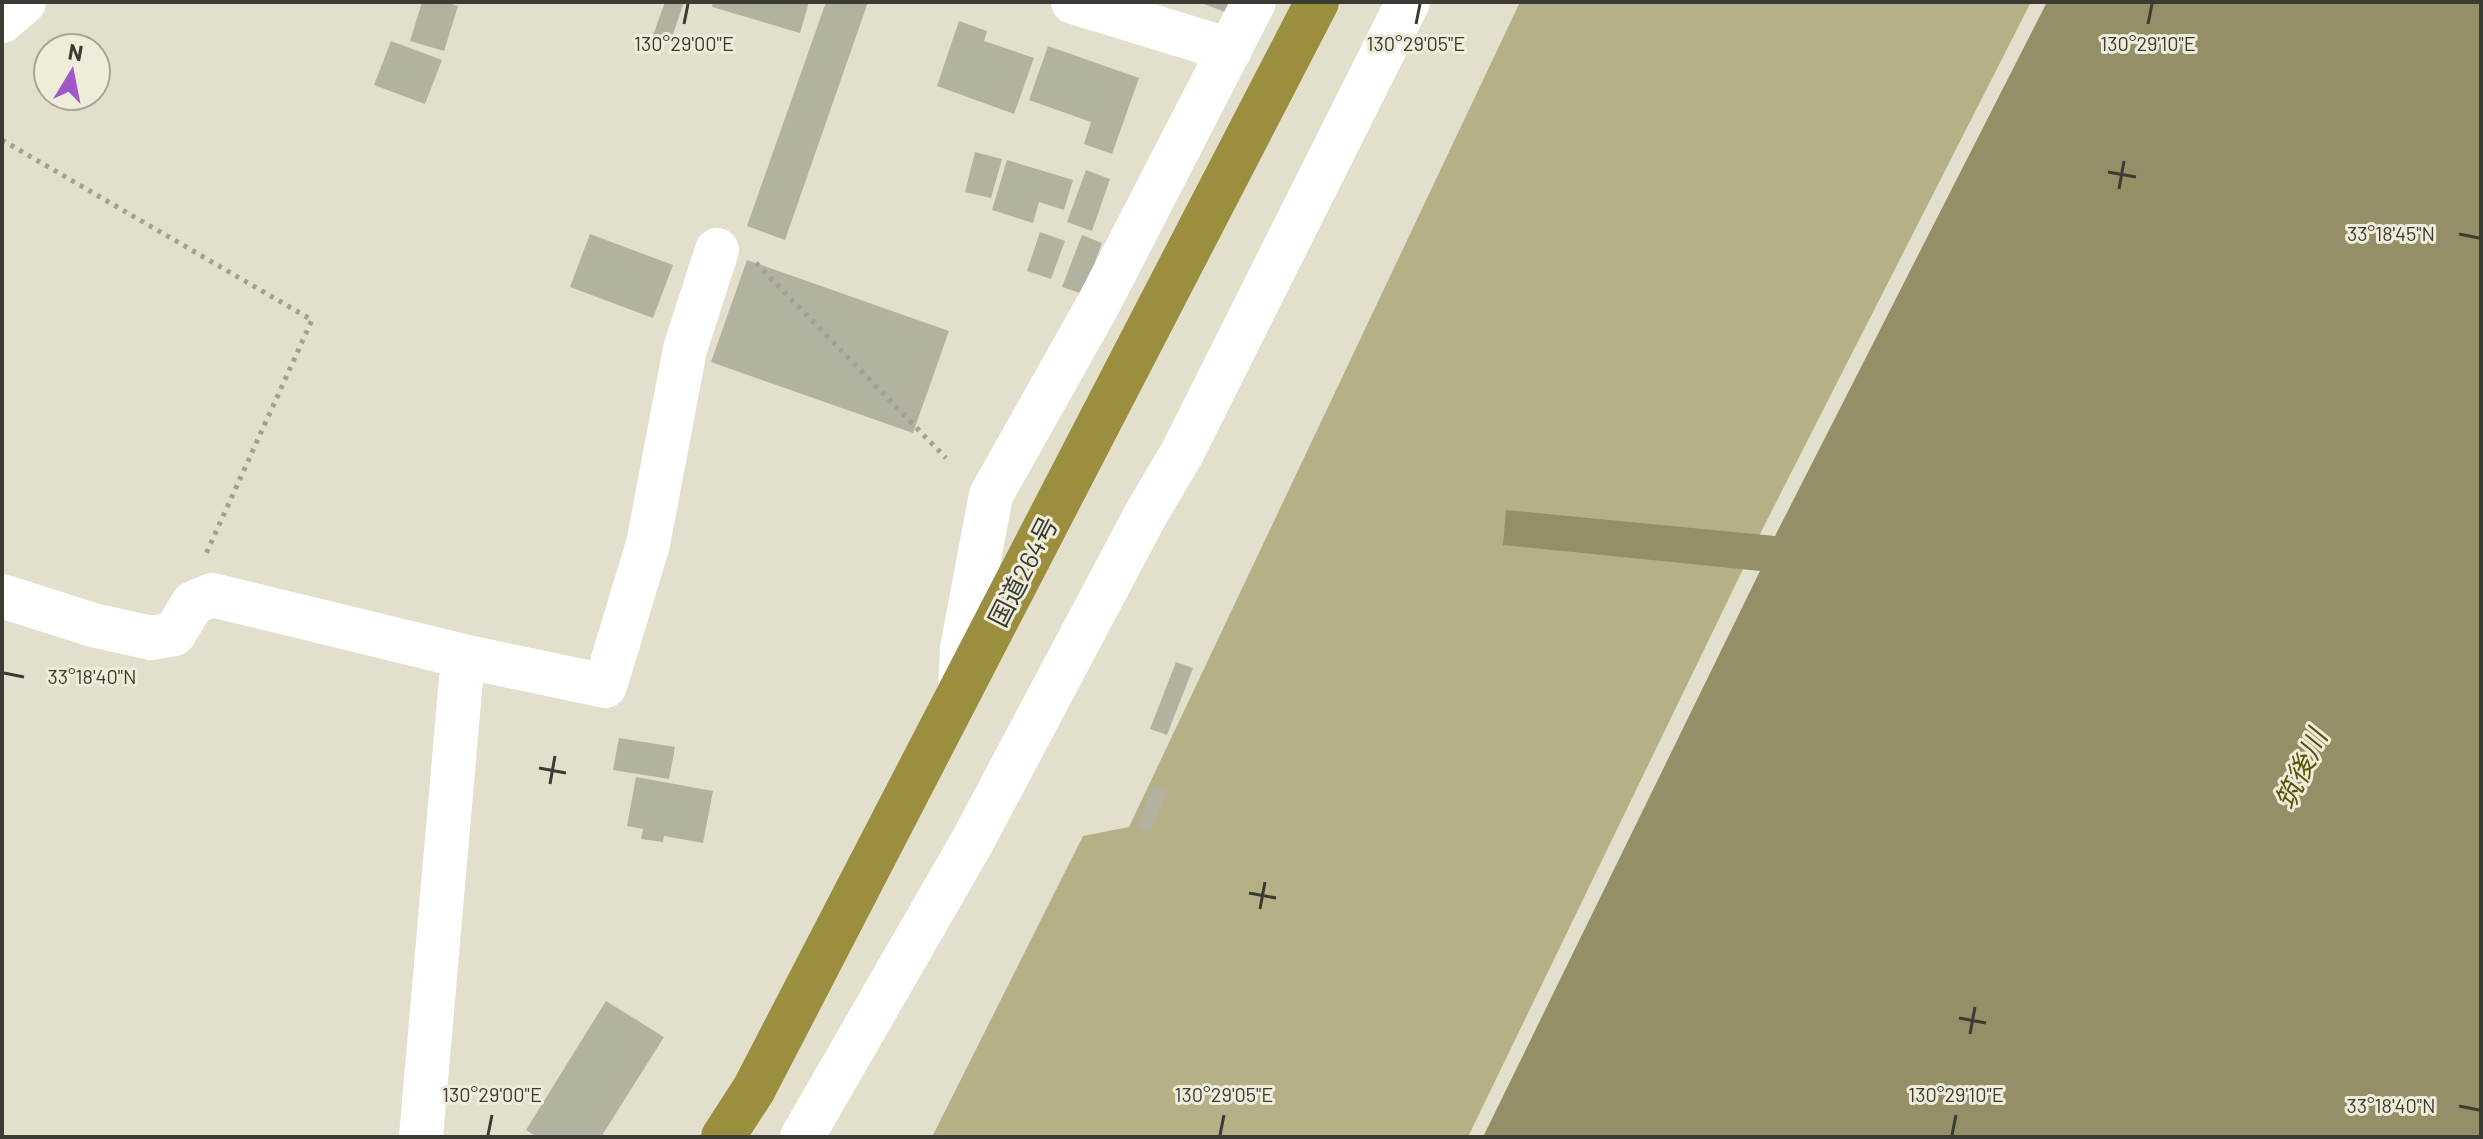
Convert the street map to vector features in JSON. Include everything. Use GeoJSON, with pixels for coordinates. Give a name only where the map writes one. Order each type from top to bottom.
{"type":"FeatureCollection","features":[{"type":"Feature","properties":{"kind":"highway","name":"国道264号"},"geometry":{"type":"LineString","coordinates":[[723,1137],[754,1089],[1317,2]]}},
{"type":"Feature","properties":{"kind":"street"},"geometry":{"type":"LineString","coordinates":[[2,21],[24,2]]}},
{"type":"Feature","properties":{"kind":"street"},"geometry":{"type":"LineString","coordinates":[[1073,2],[1230,50]]}},
{"type":"Feature","properties":{"kind":"street"},"geometry":{"type":"LineString","coordinates":[[960,690],[962,648],[991,495],[1099,303],[1254,2]]}},
{"type":"Feature","properties":{"kind":"street"},"geometry":{"type":"LineString","coordinates":[[802,1137],[972,842],[1146,514],[1182,453],[1408,2]]}},
{"type":"Feature","properties":{"kind":"street"},"geometry":{"type":"LineString","coordinates":[[2,596],[93,625],[151,638],[174,634],[193,603],[212,595],[463,656],[605,686],[648,544],[685,349],[733,253]]}},
{"type":"Feature","properties":{"kind":"street"},"geometry":{"type":"LineString","coordinates":[[421,1137],[463,656]]}},
{"type":"Feature","properties":{"kind":"path"},"geometry":{"type":"LineString","coordinates":[[2,140],[312,320],[193,584],[193,603]]}},
{"type":"Feature","properties":{"kind":"path"},"geometry":{"type":"LineString","coordinates":[[733,253],[946,458]]}},
{"type":"Feature","properties":{"kind":"shaded area"},"geometry":{"type":"Polygon","coordinates":[[[1520,2],[2031,2],[1762,530],[1468,1137],[932,1137],[1083,836],[1129,827],[1520,2]]]}},
{"type":"Feature","properties":{"kind":"water","name":"筑後川"},"geometry":{"type":"Polygon","coordinates":[[[2047,2],[2481,2],[2481,1137],[1483,1137],[1760,571],[1503,545],[1506,510],[1775,536],[2047,2]]]}},
{"type":"Feature","properties":{"kind":"building"},"geometry":{"type":"Polygon","coordinates":[[[422,2],[445,2],[458,6],[444,51],[410,41],[422,2]]]}},
{"type":"Feature","properties":{"kind":"building"},"geometry":{"type":"Polygon","coordinates":[[[665,2],[684,2],[670,43],[652,38],[665,2]]]}},
{"type":"Feature","properties":{"kind":"building"},"geometry":{"type":"Polygon","coordinates":[[[713,2],[809,2],[800,33],[712,7],[713,2]]]}},
{"type":"Feature","properties":{"kind":"building"},"geometry":{"type":"Polygon","coordinates":[[[826,2],[868,2],[785,240],[747,226],[826,2]]]}},
{"type":"Feature","properties":{"kind":"building"},"geometry":{"type":"Polygon","coordinates":[[[1199,2],[1235,2],[1230,14],[1199,2]]]}},
{"type":"Feature","properties":{"kind":"building"},"geometry":{"type":"Polygon","coordinates":[[[959,21],[987,31],[984,41],[1034,58],[1014,114],[937,86],[959,21]]]}},
{"type":"Feature","properties":{"kind":"building"},"geometry":{"type":"Polygon","coordinates":[[[391,41],[442,60],[425,104],[374,85],[391,41]]]}},
{"type":"Feature","properties":{"kind":"building"},"geometry":{"type":"Polygon","coordinates":[[[1048,46],[1139,78],[1112,154],[1084,144],[1091,122],[1029,100],[1048,46]]]}},
{"type":"Feature","properties":{"kind":"building"},"geometry":{"type":"Polygon","coordinates":[[[975,152],[1002,159],[991,198],[965,192],[975,152]]]}},
{"type":"Feature","properties":{"kind":"building"},"geometry":{"type":"Polygon","coordinates":[[[1007,160],[1073,180],[1064,210],[1039,202],[1033,223],[992,210],[1007,160]]]}},
{"type":"Feature","properties":{"kind":"building"},"geometry":{"type":"Polygon","coordinates":[[[1086,170],[1110,179],[1092,231],[1067,222],[1086,170]]]}},
{"type":"Feature","properties":{"kind":"building"},"geometry":{"type":"Polygon","coordinates":[[[1040,232],[1065,241],[1051,279],[1027,271],[1040,232]]]}},
{"type":"Feature","properties":{"kind":"building"},"geometry":{"type":"Polygon","coordinates":[[[590,234],[673,265],[653,318],[570,287],[590,234]]]}},
{"type":"Feature","properties":{"kind":"building"},"geometry":{"type":"Polygon","coordinates":[[[1082,235],[1102,243],[1083,294],[1062,287],[1082,235]]]}},
{"type":"Feature","properties":{"kind":"building"},"geometry":{"type":"Polygon","coordinates":[[[747,260],[949,331],[913,433],[711,362],[747,260]]]}},
{"type":"Feature","properties":{"kind":"building"},"geometry":{"type":"Polygon","coordinates":[[[1176,662],[1193,668],[1167,735],[1150,729],[1176,662]]]}},
{"type":"Feature","properties":{"kind":"building"},"geometry":{"type":"Polygon","coordinates":[[[619,738],[675,747],[669,779],[613,770],[619,738]]]}},
{"type":"Feature","properties":{"kind":"building"},"geometry":{"type":"Polygon","coordinates":[[[636,777],[713,791],[703,843],[664,836],[663,842],[641,839],[643,829],[627,826],[636,777]]]}},
{"type":"Feature","properties":{"kind":"building"},"geometry":{"type":"Polygon","coordinates":[[[1153,786],[1167,792],[1150,832],[1136,827],[1153,786]]]}},
{"type":"Feature","properties":{"kind":"building"},"geometry":{"type":"Polygon","coordinates":[[[606,1001],[664,1037],[601,1137],[537,1137],[526,1130],[606,1001]]]}}]}
